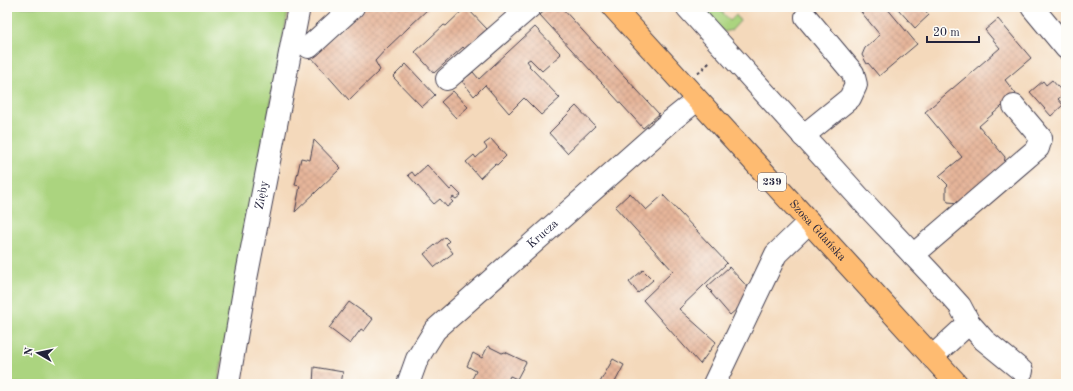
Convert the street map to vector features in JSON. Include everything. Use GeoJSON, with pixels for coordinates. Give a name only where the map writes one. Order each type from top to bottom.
{"type":"FeatureCollection","features":[{"type":"Feature","properties":{"kind":"main road","name":"Szosa Gdańska"},"geometry":{"type":"LineString","coordinates":[[612,7],[957,384]]}},
{"type":"Feature","properties":{"kind":"street","name":"Zięby"},"geometry":{"type":"LineString","coordinates":[[228,384],[246,279],[299,7]]}},
{"type":"Feature","properties":{"kind":"street"},"geometry":{"type":"LineString","coordinates":[[310,47],[354,7]]}},
{"type":"Feature","properties":{"kind":"street"},"geometry":{"type":"LineString","coordinates":[[447,79],[530,7]]}},
{"type":"Feature","properties":{"kind":"street"},"geometry":{"type":"LineString","coordinates":[[686,7],[866,206],[960,306],[969,323],[984,340],[1022,371]]}},
{"type":"Feature","properties":{"kind":"street"},"geometry":{"type":"LineString","coordinates":[[1032,7],[1066,48]]}},
{"type":"Feature","properties":{"kind":"street"},"geometry":{"type":"LineString","coordinates":[[803,136],[850,98],[856,86],[853,74],[806,17]]}},
{"type":"Feature","properties":{"kind":"street","name":"Krucza"},"geometry":{"type":"LineString","coordinates":[[408,384],[417,360],[435,330],[672,120],[697,100]]}},
{"type":"Feature","properties":{"kind":"street"},"geometry":{"type":"LineString","coordinates":[[913,255],[1038,148],[1041,138],[1014,106]]}},
{"type":"Feature","properties":{"kind":"street"},"geometry":{"type":"LineString","coordinates":[[714,384],[776,254],[809,222]]}},
{"type":"Feature","properties":{"kind":"street"},"geometry":{"type":"LineString","coordinates":[[932,357],[969,323]]}},
{"type":"Feature","properties":{"kind":"path"},"geometry":{"type":"LineString","coordinates":[[701,70],[706,66]]}},
{"type":"Feature","properties":{"kind":"green space"},"geometry":{"type":"Polygon","coordinates":[[[7,7],[289,7],[218,384],[7,384],[7,7]]]}},
{"type":"Feature","properties":{"kind":"green space"},"geometry":{"type":"Polygon","coordinates":[[[696,7],[718,7],[730,21],[736,15],[740,21],[732,30],[724,32],[696,7]]]}},
{"type":"Feature","properties":{"kind":"building"},"geometry":{"type":"Polygon","coordinates":[[[365,7],[430,7],[375,61],[380,70],[349,100],[311,57],[365,7]]]}},
{"type":"Feature","properties":{"kind":"building"},"geometry":{"type":"Polygon","coordinates":[[[466,7],[487,29],[465,49],[463,47],[434,73],[415,52],[466,7]]]}},
{"type":"Feature","properties":{"kind":"building"},"geometry":{"type":"Polygon","coordinates":[[[549,7],[561,7],[659,114],[643,128],[540,15],[549,7]]]}},
{"type":"Feature","properties":{"kind":"building"},"geometry":{"type":"Polygon","coordinates":[[[857,7],[886,7],[917,44],[879,76],[868,63],[867,64],[862,55],[865,48],[880,35],[857,7]]]}},
{"type":"Feature","properties":{"kind":"building"},"geometry":{"type":"Polygon","coordinates":[[[900,7],[922,7],[929,15],[915,28],[898,9],[900,7]]]}},
{"type":"Feature","properties":{"kind":"building"},"geometry":{"type":"Polygon","coordinates":[[[998,19],[1031,58],[1005,80],[1016,94],[979,126],[1005,157],[1004,164],[959,203],[948,202],[946,198],[946,187],[948,185],[939,176],[962,157],[925,112],[1000,48],[985,30],[998,19]]]}},
{"type":"Feature","properties":{"kind":"building"},"geometry":{"type":"Polygon","coordinates":[[[535,27],[561,54],[542,71],[530,59],[527,61],[530,65],[529,66],[560,98],[541,115],[524,98],[509,113],[485,85],[474,96],[462,81],[473,72],[479,79],[535,27]]]}},
{"type":"Feature","properties":{"kind":"building"},"geometry":{"type":"Polygon","coordinates":[[[406,64],[435,95],[422,107],[393,77],[406,64]]]}},
{"type":"Feature","properties":{"kind":"building"},"geometry":{"type":"Polygon","coordinates":[[[1052,80],[1064,94],[1058,99],[1063,105],[1051,116],[1030,92],[1043,81],[1046,85],[1052,80]]]}},
{"type":"Feature","properties":{"kind":"building"},"geometry":{"type":"Polygon","coordinates":[[[453,91],[468,107],[456,118],[441,102],[453,91]]]}},
{"type":"Feature","properties":{"kind":"building"},"geometry":{"type":"Polygon","coordinates":[[[576,106],[595,126],[567,153],[549,133],[576,106]]]}},
{"type":"Feature","properties":{"kind":"building"},"geometry":{"type":"Polygon","coordinates":[[[491,139],[506,156],[480,178],[466,162],[474,155],[476,158],[487,148],[484,144],[491,139]]]}},
{"type":"Feature","properties":{"kind":"building"},"geometry":{"type":"Polygon","coordinates":[[[314,140],[341,168],[295,212],[300,186],[295,185],[301,158],[310,160],[314,140]]]}},
{"type":"Feature","properties":{"kind":"building"},"geometry":{"type":"Polygon","coordinates":[[[427,165],[450,190],[453,187],[461,195],[456,199],[453,197],[451,200],[453,202],[447,207],[440,199],[434,204],[408,175],[412,172],[415,176],[427,165]]]}},
{"type":"Feature","properties":{"kind":"building"},"geometry":{"type":"Polygon","coordinates":[[[630,193],[646,210],[663,195],[727,263],[679,309],[716,342],[700,364],[643,300],[673,271],[615,207],[630,193]]]}},
{"type":"Feature","properties":{"kind":"building"},"geometry":{"type":"Polygon","coordinates":[[[445,237],[449,241],[446,244],[453,253],[435,267],[424,254],[445,237]]]}},
{"type":"Feature","properties":{"kind":"building"},"geometry":{"type":"Polygon","coordinates":[[[729,267],[754,294],[730,315],[707,287],[729,267]]]}},
{"type":"Feature","properties":{"kind":"building"},"geometry":{"type":"Polygon","coordinates":[[[643,270],[653,280],[638,293],[629,282],[643,270]]]}},
{"type":"Feature","properties":{"kind":"building"},"geometry":{"type":"Polygon","coordinates":[[[349,302],[373,319],[364,331],[361,329],[350,344],[329,328],[349,302]]]}},
{"type":"Feature","properties":{"kind":"building"},"geometry":{"type":"Polygon","coordinates":[[[488,346],[526,362],[517,379],[510,376],[506,384],[463,384],[465,380],[470,383],[476,371],[467,366],[473,353],[482,358],[488,346]]]}},
{"type":"Feature","properties":{"kind":"building"},"geometry":{"type":"Polygon","coordinates":[[[613,359],[624,365],[614,384],[599,384],[613,359]]]}},
{"type":"Feature","properties":{"kind":"building"},"geometry":{"type":"Polygon","coordinates":[[[314,367],[343,372],[341,384],[313,384],[314,367]]]}}]}
